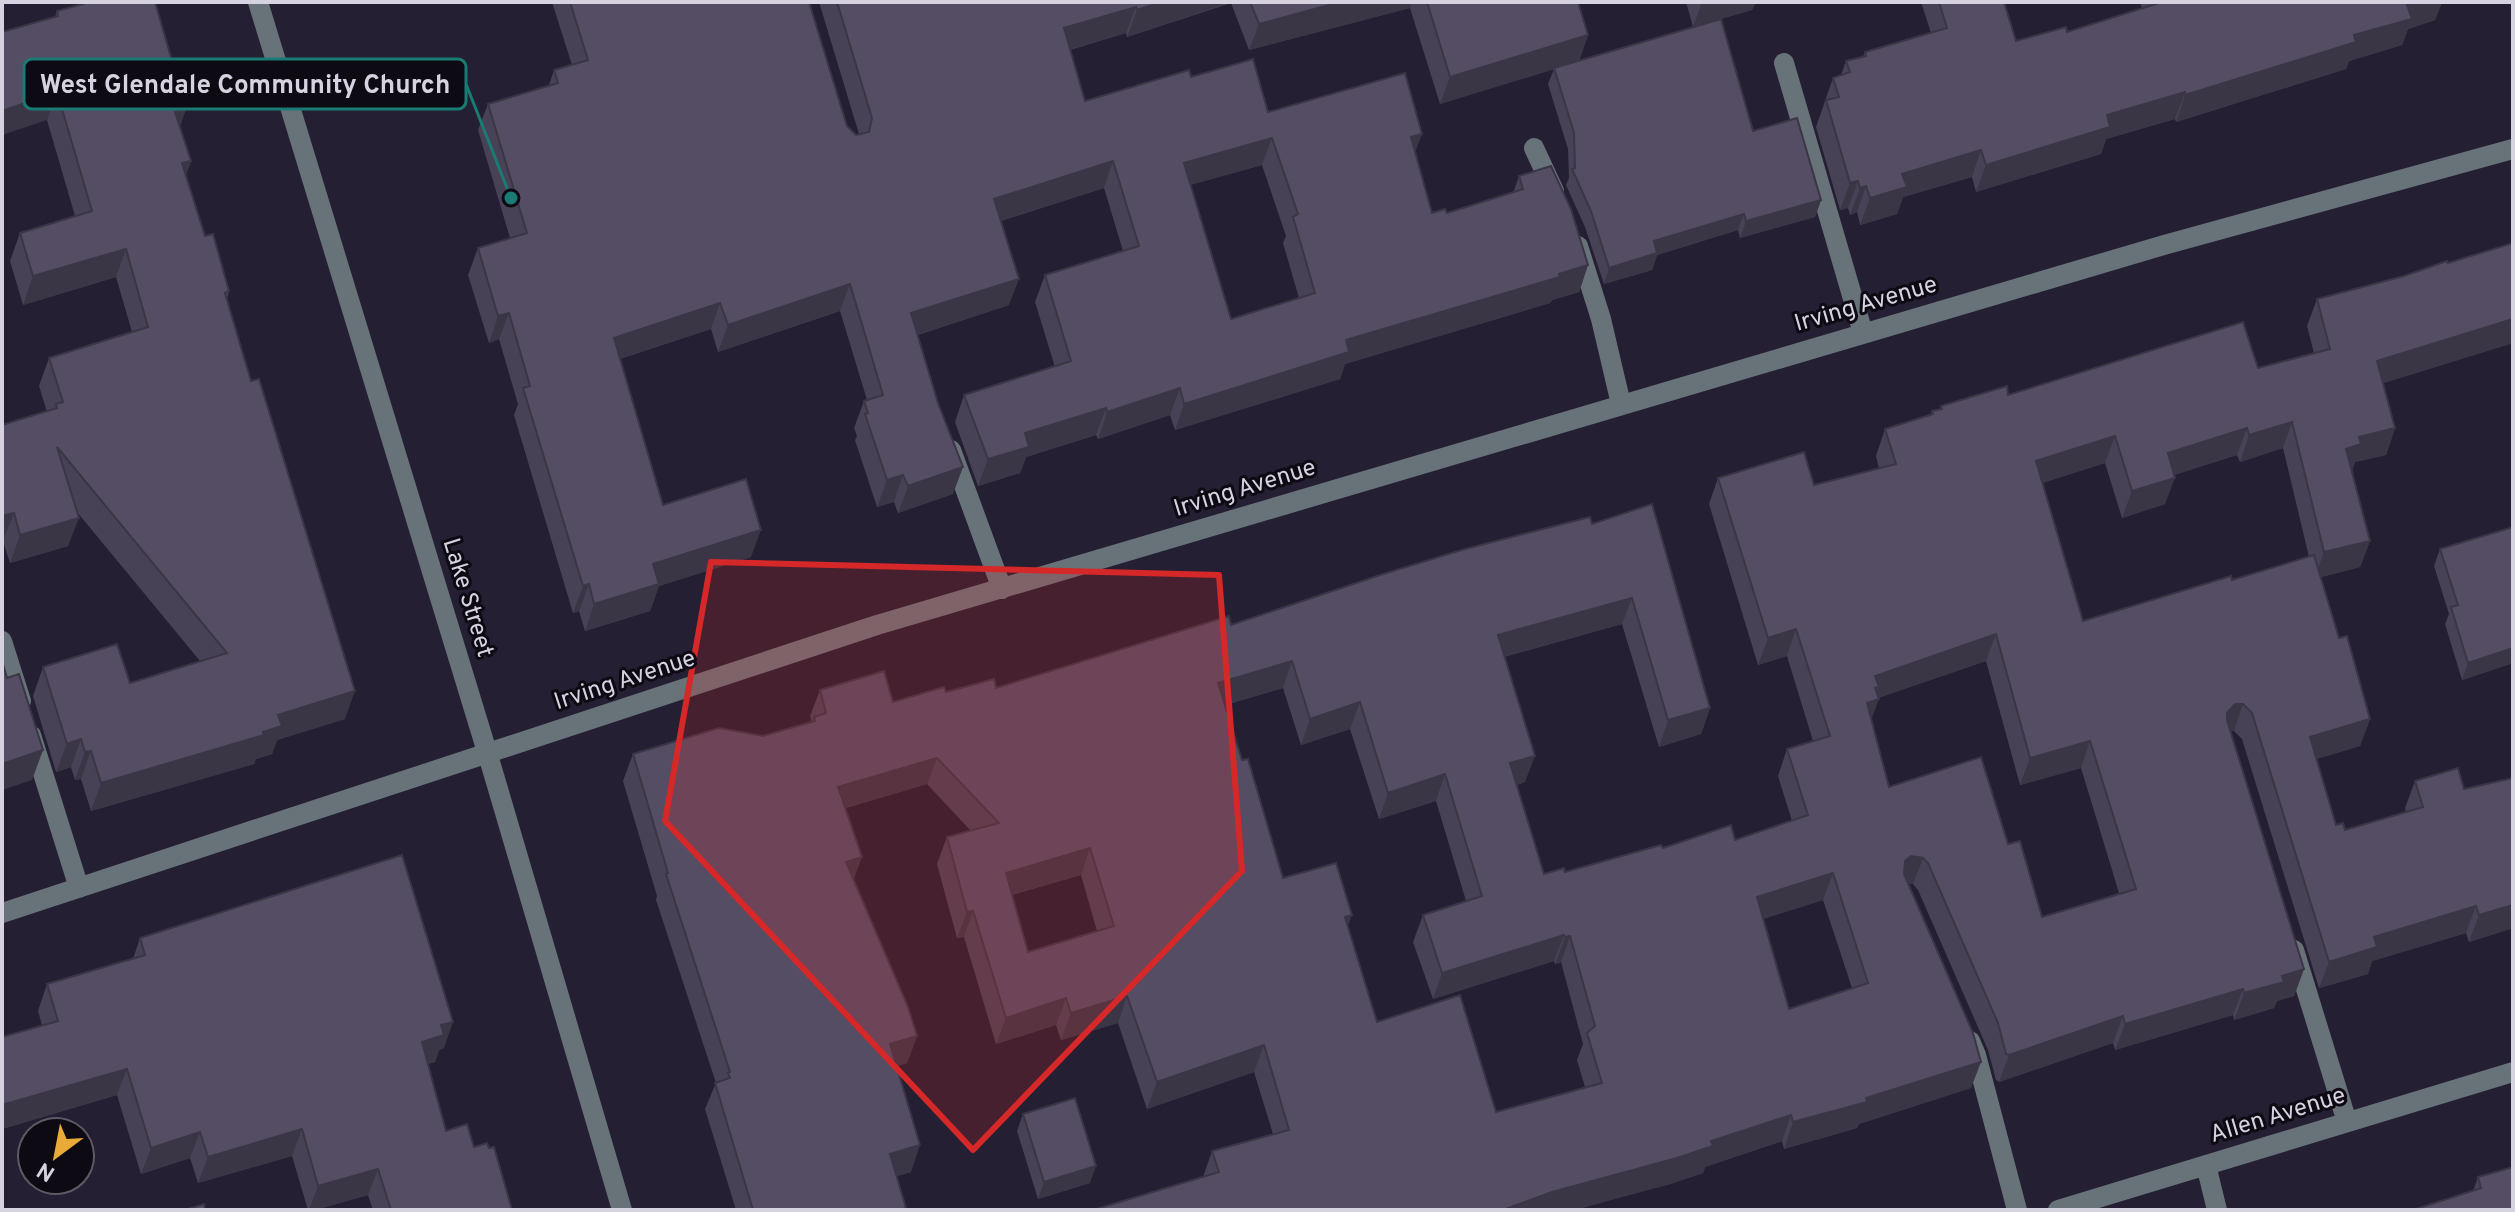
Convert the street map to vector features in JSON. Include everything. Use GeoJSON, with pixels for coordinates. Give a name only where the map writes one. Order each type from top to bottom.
{"type":"FeatureCollection","features":[{"type":"Feature","properties":{"kind":"street","name":"Lake Street"},"geometry":{"type":"LineString","coordinates":[[258,2],[488,755],[622,1210]]}},
{"type":"Feature","properties":{"kind":"street"},"geometry":{"type":"LineString","coordinates":[[1784,63],[1863,333]]}},
{"type":"Feature","properties":{"kind":"street"},"geometry":{"type":"LineString","coordinates":[[1534,148],[1560,203]]}},
{"type":"Feature","properties":{"kind":"street","name":"Irving Avenue"},"geometry":{"type":"LineString","coordinates":[[2,913],[877,625],[2164,245],[2513,149]]}},
{"type":"Feature","properties":{"kind":"street"},"geometry":{"type":"LineString","coordinates":[[1573,231],[1601,319],[1621,404]]}},
{"type":"Feature","properties":{"kind":"street"},"geometry":{"type":"LineString","coordinates":[[943,428],[1002,589]]}},
{"type":"Feature","properties":{"kind":"street"},"geometry":{"type":"LineString","coordinates":[[2,641],[79,888]]}},
{"type":"Feature","properties":{"kind":"street"},"geometry":{"type":"LineString","coordinates":[[2287,929],[2347,1122]]}},
{"type":"Feature","properties":{"kind":"street"},"geometry":{"type":"LineString","coordinates":[[1964,1026],[1976,1055],[2017,1210]]}},
{"type":"Feature","properties":{"kind":"street","name":"Allen Avenue"},"geometry":{"type":"LineString","coordinates":[[2058,1210],[2513,1072]]}},
{"type":"Feature","properties":{"kind":"street"},"geometry":{"type":"LineString","coordinates":[[2206,1165],[2217,1210]]}},
{"type":"Feature","properties":{"kind":"highlighted area"},"geometry":{"type":"Polygon","coordinates":[[[711,562],[1219,575],[1242,871],[973,1150],[665,821],[711,562]]]}},
{"type":"Feature","properties":{"kind":"building"},"geometry":{"type":"Polygon","coordinates":[[[90,2],[155,2],[186,109],[175,112],[191,161],[182,163],[205,236],[213,234],[229,291],[225,293],[251,381],[259,379],[355,691],[278,715],[282,726],[263,732],[264,735],[101,783],[91,751],[85,752],[81,739],[67,744],[43,667],[117,644],[130,683],[227,653],[57,447],[79,518],[20,535],[14,513],[2,516],[2,425],[57,408],[56,404],[63,402],[49,358],[148,327],[126,249],[33,276],[20,233],[92,211],[57,92],[2,111],[2,32],[58,16],[57,11],[90,2]]]}},
{"type":"Feature","properties":{"kind":"building"},"geometry":{"type":"Polygon","coordinates":[[[570,2],[809,2],[847,126],[856,135],[869,132],[872,118],[837,2],[1162,2],[1064,28],[1085,101],[1189,70],[1191,77],[1253,59],[1268,112],[1405,73],[1422,134],[1411,137],[1432,213],[1445,209],[1447,213],[1523,189],[1519,176],[1551,166],[1571,209],[1588,265],[1559,274],[1560,277],[1346,340],[1349,352],[1184,404],[1180,388],[1107,412],[1106,408],[1025,433],[1029,447],[988,459],[964,395],[1071,361],[1045,275],[1139,246],[1113,161],[994,199],[1019,279],[911,313],[938,403],[963,467],[908,486],[903,475],[887,480],[865,414],[868,413],[864,401],[883,395],[850,284],[728,325],[720,303],[614,338],[663,505],[746,479],[761,530],[653,564],[659,584],[594,604],[589,584],[583,586],[523,388],[530,386],[509,313],[498,316],[478,248],[527,233],[488,104],[558,83],[554,70],[588,60],[570,2]],[[1272,138],[1184,163],[1231,319],[1315,293],[1293,217],[1298,214],[1272,138]]]}},
{"type":"Feature","properties":{"kind":"building"},"geometry":{"type":"Polygon","coordinates":[[[1250,2],[1340,2],[1259,24],[1250,2]]]}},
{"type":"Feature","properties":{"kind":"building"},"geometry":{"type":"Polygon","coordinates":[[[1427,2],[1578,2],[1588,35],[1450,77],[1427,2]]]}},
{"type":"Feature","properties":{"kind":"building"},"geometry":{"type":"Polygon","coordinates":[[[1939,2],[2004,2],[2016,41],[2066,27],[2067,32],[2158,2],[2418,2],[2407,5],[2412,19],[2354,35],[2356,42],[2185,95],[2185,92],[2107,115],[2110,127],[1986,165],[1981,150],[1902,174],[1907,187],[1870,198],[1866,186],[1860,188],[1858,181],[1850,183],[1826,100],[1839,97],[1833,78],[1850,72],[1846,61],[1866,56],[1865,52],[1947,28],[1939,2]]]}},
{"type":"Feature","properties":{"kind":"building"},"geometry":{"type":"Polygon","coordinates":[[[1721,19],[1753,131],[1797,118],[1821,200],[1746,221],[1744,214],[1654,241],[1657,253],[1609,268],[1591,211],[1572,169],[1575,168],[1574,133],[1554,68],[1721,19]]]}},
{"type":"Feature","properties":{"kind":"building"},"geometry":{"type":"Polygon","coordinates":[[[2513,243],[2513,319],[2377,361],[2395,428],[2359,437],[2361,444],[2346,449],[2370,541],[2324,552],[2292,422],[2249,435],[2247,428],[2168,453],[2175,478],[2132,491],[2115,436],[2036,461],[2083,621],[2231,576],[2232,580],[2314,555],[2339,638],[2347,636],[2370,719],[2310,737],[2336,825],[2343,823],[2345,830],[2423,807],[2415,781],[2458,768],[2464,789],[2513,778],[2513,905],[2479,915],[2476,906],[2374,937],[2377,947],[2329,962],[2252,713],[2243,704],[2235,704],[2227,713],[2227,720],[2304,969],[2282,976],[2284,982],[2244,993],[2243,989],[2125,1024],[2123,1016],[2006,1054],[1998,1023],[1928,863],[1923,858],[1911,856],[1905,861],[1904,874],[1973,1033],[1981,1062],[1866,1098],[1867,1102],[1793,1122],[1791,1115],[1711,1141],[1713,1146],[1677,1158],[1552,1192],[1503,1210],[1093,1210],[1219,1172],[1212,1151],[1289,1130],[1264,1045],[1157,1082],[1127,996],[1071,1013],[1066,998],[1006,1018],[973,911],[967,912],[947,837],[999,823],[937,758],[838,787],[862,857],[846,862],[908,1007],[917,1036],[890,1044],[920,1145],[890,1154],[906,1208],[753,1210],[715,1083],[730,1078],[730,1072],[666,874],[633,754],[719,728],[763,736],[815,721],[814,717],[826,713],[820,690],[884,671],[893,702],[944,687],[946,692],[994,679],[996,688],[1229,616],[1231,625],[1465,549],[1590,517],[1592,524],[1652,504],[1710,708],[1668,720],[1632,598],[1498,635],[1535,756],[1510,763],[1544,874],[1564,868],[1565,872],[1661,845],[1663,848],[1731,825],[1735,840],[1808,815],[1787,749],[1830,736],[1796,629],[1768,638],[1718,478],[1804,452],[1814,485],[1896,464],[1885,429],[1933,414],[1932,411],[1942,409],[1941,406],[2007,386],[2008,395],[2243,322],[2258,368],[2330,349],[2317,299],[2513,243]],[[1996,634],[1875,676],[1879,699],[1867,703],[1889,787],[1981,757],[2008,844],[2020,841],[2042,917],[2136,889],[2090,741],[2030,758],[1996,634]],[[1292,661],[1218,683],[1242,760],[1248,759],[1283,878],[1336,863],[1352,915],[1345,917],[1377,1022],[1460,995],[1496,1112],[1602,1083],[1587,1033],[1595,1026],[1570,936],[1564,935],[1442,973],[1423,915],[1482,896],[1445,774],[1388,793],[1360,702],[1310,719],[1292,661]],[[1090,848],[1006,873],[1028,952],[1114,926],[1090,848]],[[1833,873],[1757,897],[1789,1009],[1868,983],[1833,873]]]}},
{"type":"Feature","properties":{"kind":"building"},"geometry":{"type":"Polygon","coordinates":[[[2513,527],[2513,648],[2468,663],[2451,607],[2458,605],[2440,549],[2513,527]]]}},
{"type":"Feature","properties":{"kind":"building"},"geometry":{"type":"Polygon","coordinates":[[[2,661],[7,678],[19,674],[43,750],[2,764],[2,661]]]}},
{"type":"Feature","properties":{"kind":"building"},"geometry":{"type":"Polygon","coordinates":[[[402,855],[453,1022],[441,1025],[444,1035],[422,1042],[446,1131],[467,1124],[474,1147],[487,1143],[489,1148],[494,1147],[512,1210],[391,1210],[378,1169],[318,1186],[302,1129],[208,1157],[200,1132],[151,1148],[127,1069],[2,1105],[2,1037],[58,1021],[47,984],[145,955],[140,938],[402,855]]]}},
{"type":"Feature","properties":{"kind":"building"},"geometry":{"type":"Polygon","coordinates":[[[1075,1098],[1096,1166],[1044,1182],[1023,1114],[1075,1098]]]}},
{"type":"Feature","properties":{"kind":"building"},"geometry":{"type":"Polygon","coordinates":[[[2513,1167],[2513,1210],[2413,1210],[2481,1188],[2478,1177],[2513,1167]]]}},
{"type":"Feature","properties":{"kind":"building"},"geometry":{"type":"Polygon","coordinates":[[[204,1204],[205,1210],[185,1210],[204,1204]]]}},
{"type":"Feature","properties":{"kind":"place","name":"West Glendale Community Church"},"geometry":{"type":"Point","coordinates":[511,198]}}]}
